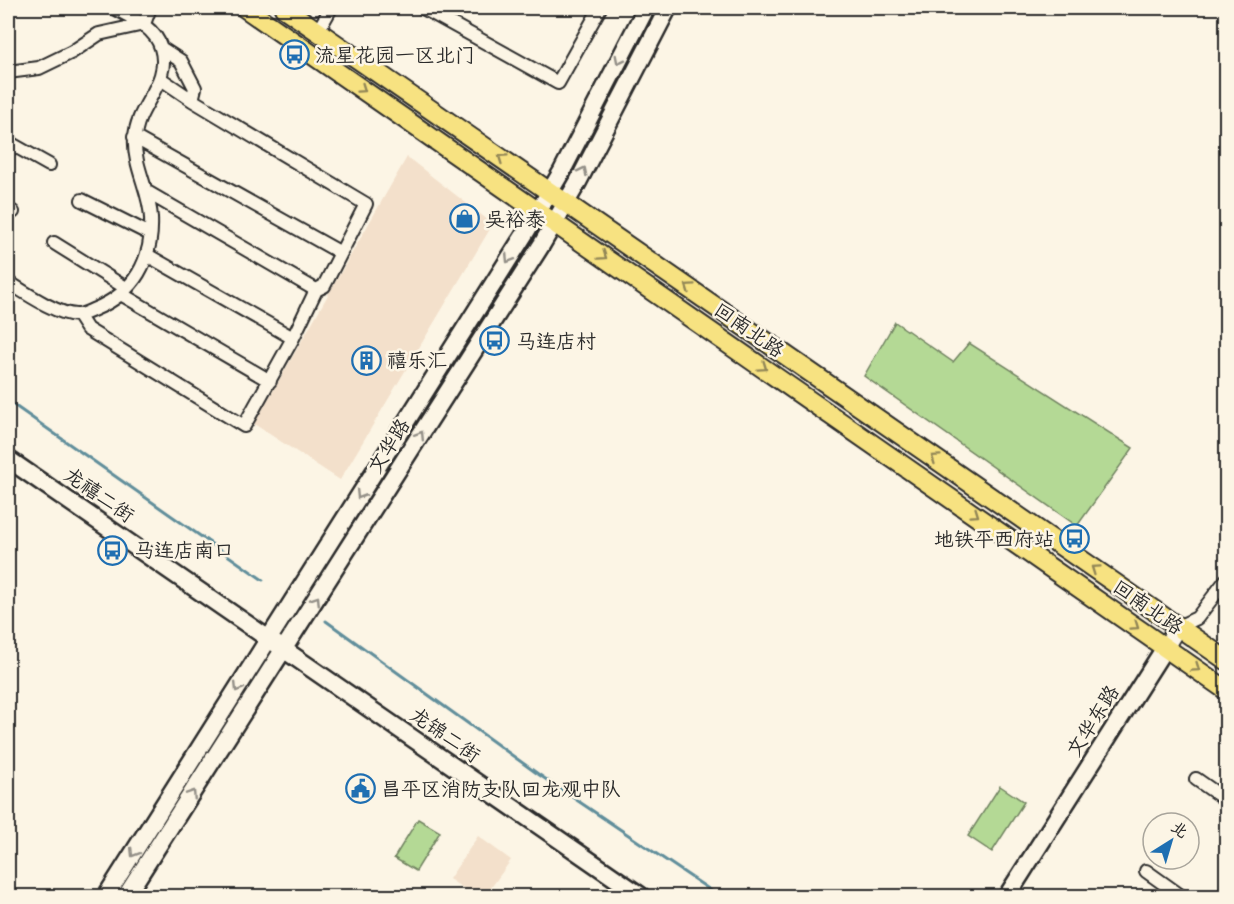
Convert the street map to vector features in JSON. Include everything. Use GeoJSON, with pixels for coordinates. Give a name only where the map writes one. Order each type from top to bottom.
{"type":"FeatureCollection","features":[{"type":"Feature","properties":{"kind":"main road","name":"回南北路"},"geometry":{"type":"LineString","coordinates":[[245,8],[1227,690]]}},
{"type":"Feature","properties":{"kind":"main road","name":"回南北路"},"geometry":{"type":"LineString","coordinates":[[284,8],[1227,660]]}},
{"type":"Feature","properties":{"kind":"street"},"geometry":{"type":"LineString","coordinates":[[8,282],[61,311],[78,315],[102,306],[124,291],[146,263],[152,220],[136,153],[135,137],[138,120],[161,79],[161,48],[154,35],[144,24],[114,8]]}},
{"type":"Feature","properties":{"kind":"street"},"geometry":{"type":"LineString","coordinates":[[144,24],[150,8]]}},
{"type":"Feature","properties":{"kind":"street"},"geometry":{"type":"LineString","coordinates":[[318,31],[331,8]]}},
{"type":"Feature","properties":{"kind":"street"},"geometry":{"type":"LineString","coordinates":[[423,8],[558,83],[600,8]]}},
{"type":"Feature","properties":{"kind":"street","name":"文华路"},"geometry":{"type":"LineString","coordinates":[[106,897],[538,211],[646,8]]}},
{"type":"Feature","properties":{"kind":"street","name":"文华路"},"geometry":{"type":"LineString","coordinates":[[126,897],[555,222],[668,8]]}},
{"type":"Feature","properties":{"kind":"street"},"geometry":{"type":"LineString","coordinates":[[8,72],[39,68],[72,52],[99,34],[144,24]]}},
{"type":"Feature","properties":{"kind":"street"},"geometry":{"type":"LineString","coordinates":[[161,48],[181,61],[195,88],[192,100]]}},
{"type":"Feature","properties":{"kind":"street"},"geometry":{"type":"LineString","coordinates":[[78,315],[87,329],[244,426],[293,338],[316,290],[324,285],[366,204],[161,79]]}},
{"type":"Feature","properties":{"kind":"street"},"geometry":{"type":"LineString","coordinates":[[135,137],[341,253]]}},
{"type":"Feature","properties":{"kind":"street"},"geometry":{"type":"LineString","coordinates":[[8,142],[49,165]]}},
{"type":"Feature","properties":{"kind":"street"},"geometry":{"type":"LineString","coordinates":[[147,192],[316,290]]}},
{"type":"Feature","properties":{"kind":"street"},"geometry":{"type":"LineString","coordinates":[[82,200],[150,234]]}},
{"type":"Feature","properties":{"kind":"street"},"geometry":{"type":"LineString","coordinates":[[54,243],[124,291],[270,381]]}},
{"type":"Feature","properties":{"kind":"street"},"geometry":{"type":"LineString","coordinates":[[147,255],[293,338]]}},
{"type":"Feature","properties":{"kind":"street","name":"龙禧二街"},"geometry":{"type":"LineString","coordinates":[[8,459],[284,649]]}},
{"type":"Feature","properties":{"kind":"street","name":"文华东路"},"geometry":{"type":"LineString","coordinates":[[1007,897],[1178,627],[1197,618],[1227,580]]}},
{"type":"Feature","properties":{"kind":"street","name":"龙锦二街"},"geometry":{"type":"LineString","coordinates":[[284,649],[641,897]]}},
{"type":"Feature","properties":{"kind":"street"},"geometry":{"type":"LineString","coordinates":[[1196,779],[1227,800]]}},
{"type":"Feature","properties":{"kind":"street"},"geometry":{"type":"LineString","coordinates":[[1146,871],[1181,897]]}},
{"type":"Feature","properties":{"kind":"shaded area"},"geometry":{"type":"Polygon","coordinates":[[[407,157],[493,224],[340,480],[254,424],[407,157]]]}},
{"type":"Feature","properties":{"kind":"shaded area"},"geometry":{"type":"Polygon","coordinates":[[[478,836],[511,860],[485,896],[475,896],[449,879],[478,836]]]}},
{"type":"Feature","properties":{"kind":"green space"},"geometry":{"type":"Polygon","coordinates":[[[895,322],[953,362],[969,343],[1133,448],[1077,526],[864,376],[895,322]]]}},
{"type":"Feature","properties":{"kind":"green space"},"geometry":{"type":"Polygon","coordinates":[[[1000,786],[1024,802],[992,852],[968,836],[1000,786]]]}},
{"type":"Feature","properties":{"kind":"green space"},"geometry":{"type":"Polygon","coordinates":[[[418,819],[440,832],[416,871],[394,858],[418,819]]]}},
{"type":"Feature","properties":{"kind":"waterway"},"geometry":{"type":"LineString","coordinates":[[8,401],[263,580]]}},
{"type":"Feature","properties":{"kind":"waterway"},"geometry":{"type":"LineString","coordinates":[[326,621],[538,774],[719,896]]}},
{"type":"Feature","properties":{"kind":"place","name":"流星花园一区北门"},"geometry":{"type":"Point","coordinates":[294,55]}},
{"type":"Feature","properties":{"kind":"place","name":"吴裕泰"},"geometry":{"type":"Point","coordinates":[464,219]}},
{"type":"Feature","properties":{"kind":"place","name":"马连店村"},"geometry":{"type":"Point","coordinates":[495,341]}},
{"type":"Feature","properties":{"kind":"place","name":"禧乐汇"},"geometry":{"type":"Point","coordinates":[366,360]}},
{"type":"Feature","properties":{"kind":"place","name":"地铁平西府站"},"geometry":{"type":"Point","coordinates":[1075,539]}},
{"type":"Feature","properties":{"kind":"place","name":"马连店南口"},"geometry":{"type":"Point","coordinates":[113,550]}},
{"type":"Feature","properties":{"kind":"place","name":"昌平区消防支队回龙观中队"},"geometry":{"type":"Point","coordinates":[360,789]}}]}
